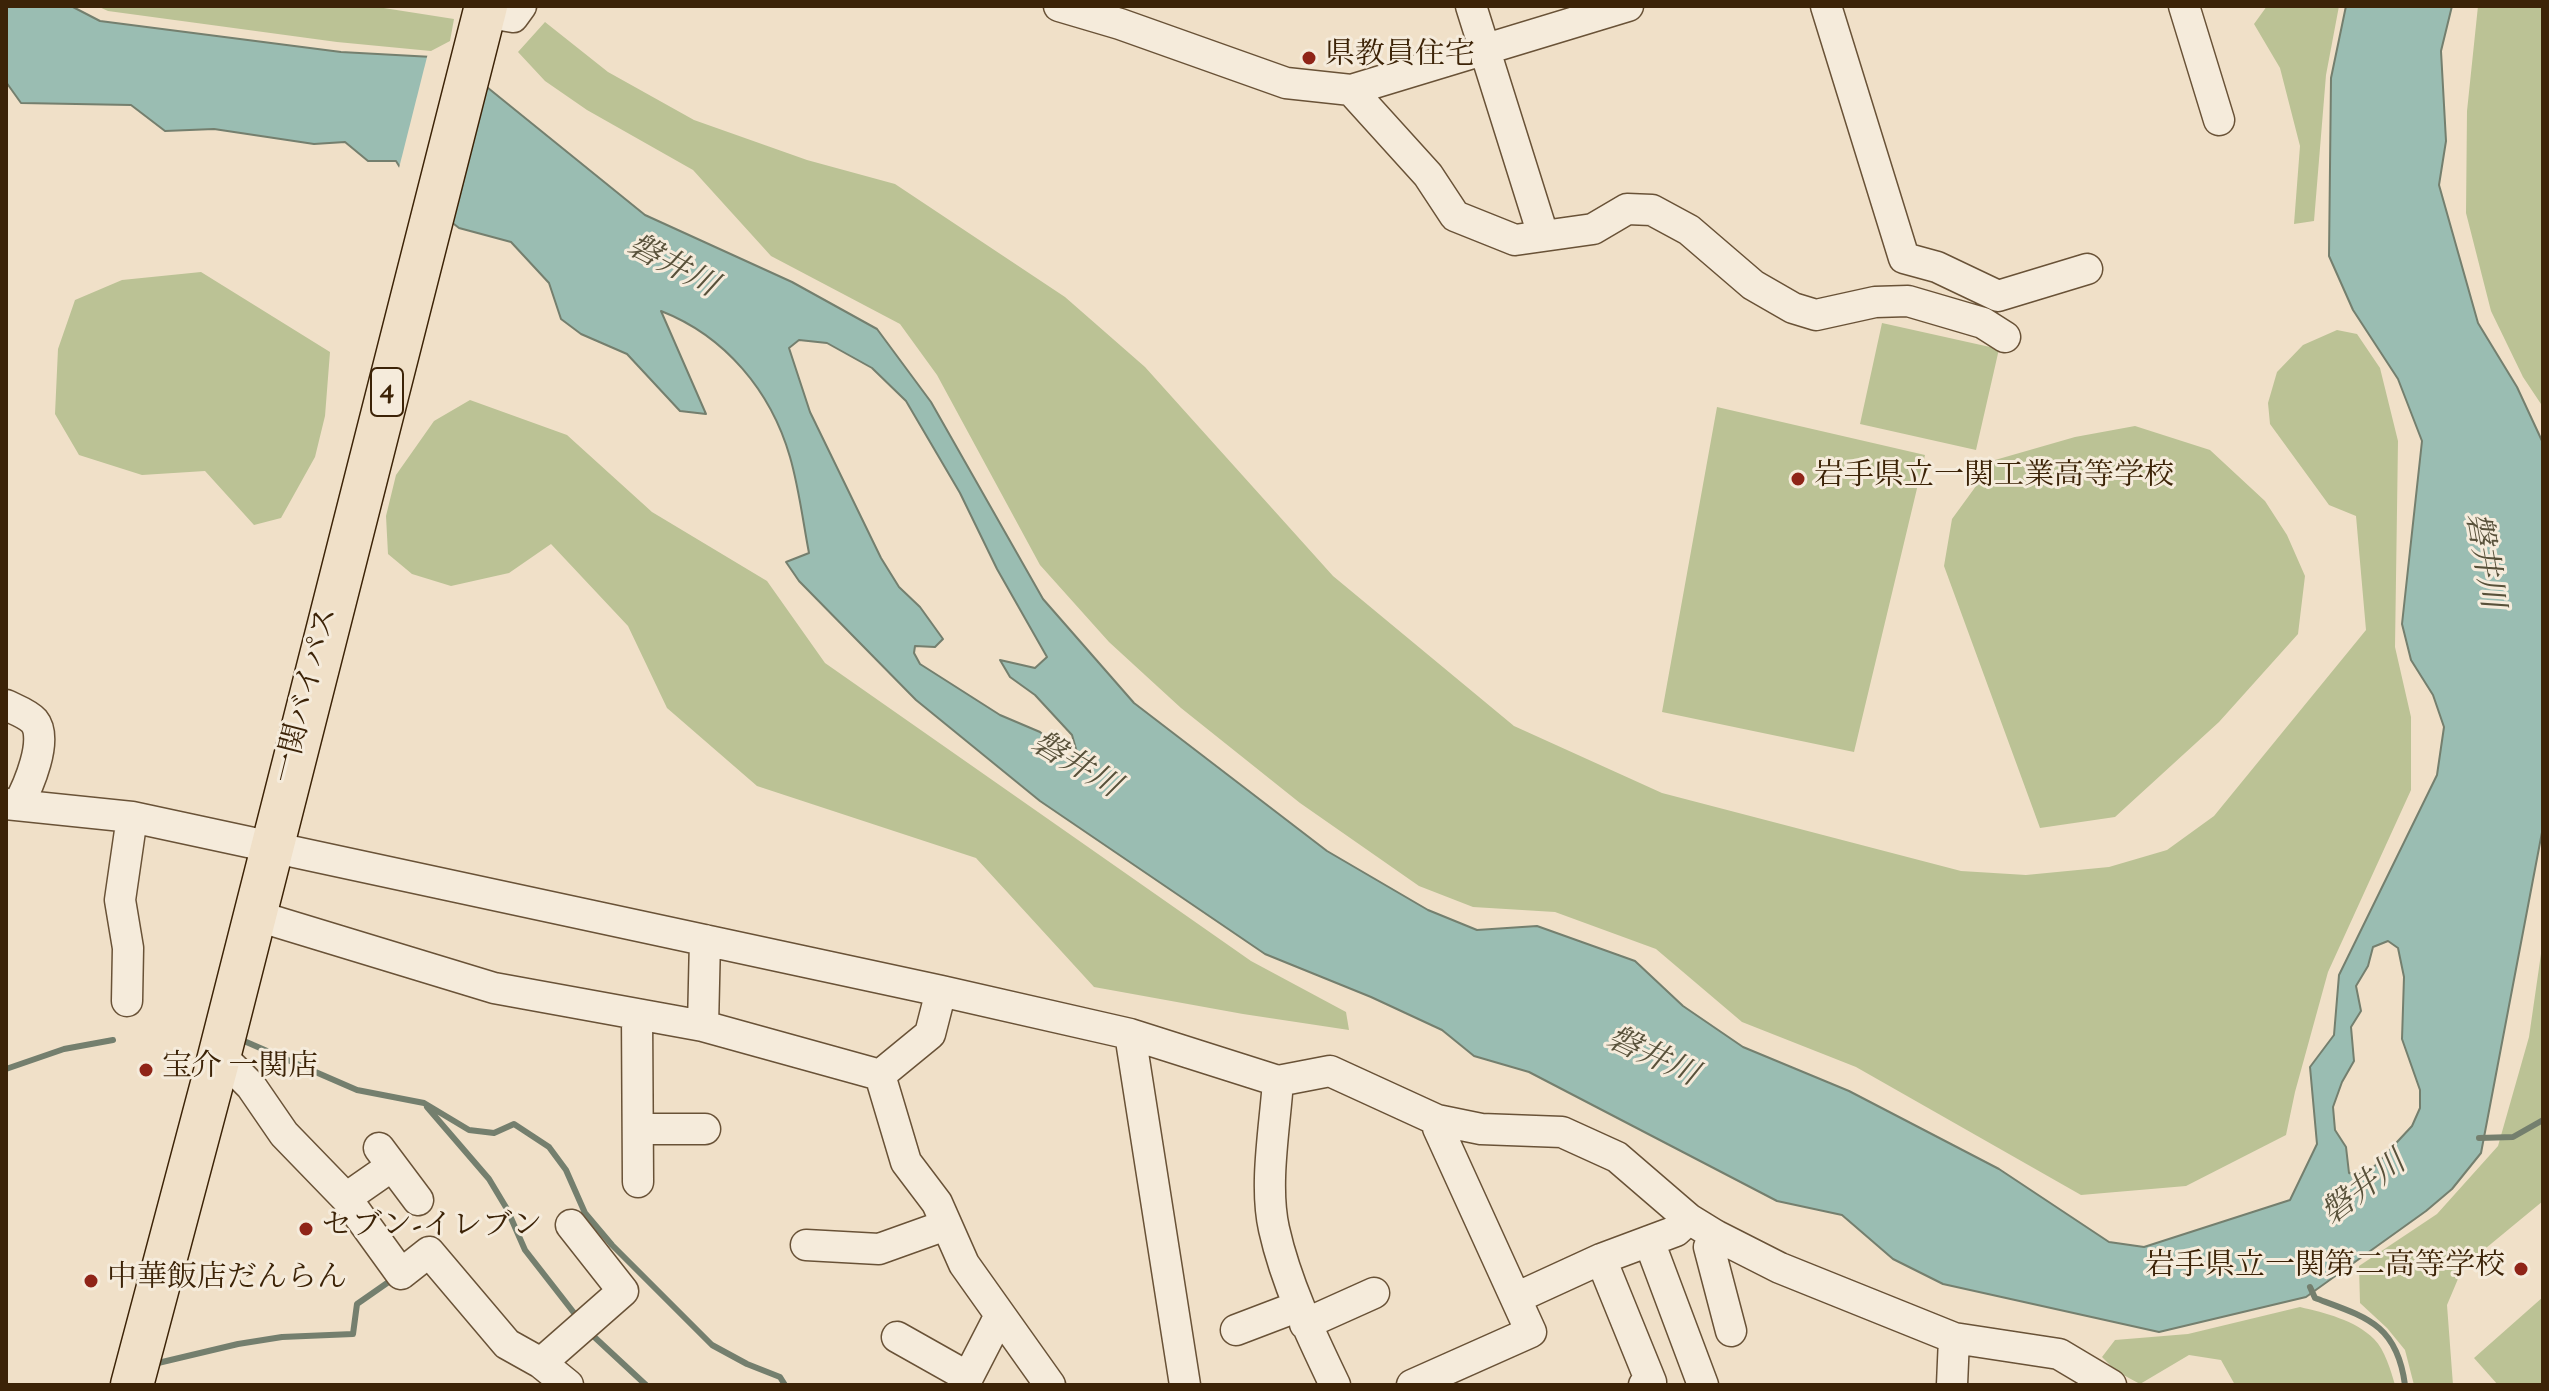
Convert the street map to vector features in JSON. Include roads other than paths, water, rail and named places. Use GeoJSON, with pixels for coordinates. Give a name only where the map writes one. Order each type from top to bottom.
{"type":"FeatureCollection","features":[{"type":"Feature","properties":{"kind":"highway","name":"一関バイパス"},"geometry":{"type":"LineString","coordinates":[[106,1385],[229,930],[258,843],[484,12]]}},
{"type":"Feature","properties":{"kind":"highway","name":"一関バイパス"},"geometry":{"type":"LineString","coordinates":[[132,1385],[254,915],[258,843]]}},
{"type":"Feature","properties":{"kind":"street"},"geometry":{"type":"LineString","coordinates":[[1059,6],[1286,83],[1351,90],[1628,6]]}},
{"type":"Feature","properties":{"kind":"street"},"geometry":{"type":"LineString","coordinates":[[1471,6],[1543,235]]}},
{"type":"Feature","properties":{"kind":"street"},"geometry":{"type":"LineString","coordinates":[[1826,6],[1904,258],[1937,267],[1998,296],[2087,269]]}},
{"type":"Feature","properties":{"kind":"street"},"geometry":{"type":"LineString","coordinates":[[2184,6],[2219,120]]}},
{"type":"Feature","properties":{"kind":"street"},"geometry":{"type":"LineString","coordinates":[[1351,90],[1428,175],[1455,216],[1515,240],[1593,229],[1627,209],[1652,210],[1689,230],[1753,285],[1793,308],[1816,315],[1875,302],[1908,301],[1983,323],[2005,337]]}},
{"type":"Feature","properties":{"kind":"street"},"geometry":{"type":"LineString","coordinates":[[6,705],[33,720],[40,734],[29,785],[12,805]]}},
{"type":"Feature","properties":{"kind":"street"},"geometry":{"type":"LineString","coordinates":[[12,805],[132,817],[941,991],[1130,1034],[1278,1081],[1330,1071],[1437,1120],[1481,1129],[1562,1132],[1617,1157],[1689,1219],[1780,1268],[1954,1338],[2059,1354],[2111,1385]]}},
{"type":"Feature","properties":{"kind":"street"},"geometry":{"type":"LineString","coordinates":[[127,1001],[128,948],[120,900],[132,817]]}},
{"type":"Feature","properties":{"kind":"street"},"geometry":{"type":"LineString","coordinates":[[254,915],[494,988],[703,1026],[880,1075]]}},
{"type":"Feature","properties":{"kind":"street"},"geometry":{"type":"LineString","coordinates":[[703,1026],[705,940]]}},
{"type":"Feature","properties":{"kind":"street"},"geometry":{"type":"LineString","coordinates":[[880,1075],[930,1034],[941,991]]}},
{"type":"Feature","properties":{"kind":"street"},"geometry":{"type":"LineString","coordinates":[[637,1014],[638,1182]]}},
{"type":"Feature","properties":{"kind":"street"},"geometry":{"type":"LineString","coordinates":[[1130,1034],[1185,1385]]}},
{"type":"Feature","properties":{"kind":"street"},"geometry":{"type":"LineString","coordinates":[[218,1061],[231,1066],[251,1086],[284,1134],[346,1198],[376,1235],[401,1274],[429,1252],[507,1344],[541,1363],[568,1385]]}},
{"type":"Feature","properties":{"kind":"street"},"geometry":{"type":"LineString","coordinates":[[880,1075],[906,1162],[937,1203],[964,1264],[1050,1385]]}},
{"type":"Feature","properties":{"kind":"street"},"geometry":{"type":"LineString","coordinates":[[1278,1081],[1270,1191],[1273,1228],[1302,1315],[1335,1385]]}},
{"type":"Feature","properties":{"kind":"street"},"geometry":{"type":"LineString","coordinates":[[1412,1385],[1531,1332],[1437,1120]]}},
{"type":"Feature","properties":{"kind":"street"},"geometry":{"type":"LineString","coordinates":[[638,1129],[705,1129]]}},
{"type":"Feature","properties":{"kind":"street"},"geometry":{"type":"LineString","coordinates":[[346,1198],[386,1157],[418,1200]]}},
{"type":"Feature","properties":{"kind":"street"},"geometry":{"type":"LineString","coordinates":[[1516,1298],[1601,1259],[1676,1231],[1689,1219]]}},
{"type":"Feature","properties":{"kind":"street"},"geometry":{"type":"LineString","coordinates":[[541,1363],[623,1291],[571,1225]]}},
{"type":"Feature","properties":{"kind":"street"},"geometry":{"type":"LineString","coordinates":[[806,1245],[879,1249],[946,1225]]}},
{"type":"Feature","properties":{"kind":"street"},"geometry":{"type":"LineString","coordinates":[[1715,1235],[1709,1247],[1731,1331]]}},
{"type":"Feature","properties":{"kind":"street"},"geometry":{"type":"LineString","coordinates":[[1649,1241],[1703,1385]]}},
{"type":"Feature","properties":{"kind":"street"},"geometry":{"type":"LineString","coordinates":[[1601,1259],[1651,1382],[1644,1385]]}},
{"type":"Feature","properties":{"kind":"street"},"geometry":{"type":"LineString","coordinates":[[1236,1330],[1302,1315],[1374,1293]]}},
{"type":"Feature","properties":{"kind":"street"},"geometry":{"type":"LineString","coordinates":[[897,1337],[966,1381],[999,1317]]}},
{"type":"Feature","properties":{"kind":"street"},"geometry":{"type":"LineString","coordinates":[[1952,1385],[1954,1338]]}},
{"type":"Feature","properties":{"kind":"water","name":"磐井川"},"geometry":{"type":"Polygon","coordinates":[[[6,6],[71,6],[100,21],[341,52],[451,58],[645,215],[792,282],[877,329],[931,402],[1043,599],[1134,703],[1327,851],[1428,910],[1477,930],[1537,926],[1635,961],[1683,1006],[1743,1047],[1849,1091],[1999,1169],[2109,1242],[2144,1247],[2290,1200],[2317,1144],[2310,1067],[2334,1035],[2339,975],[2437,775],[2444,727],[2433,695],[2411,660],[2402,624],[2422,441],[2398,379],[2353,310],[2329,256],[2331,78],[2346,6],[2452,6],[2441,51],[2446,141],[2439,185],[2478,323],[2517,387],[2543,443],[2543,827],[2481,1153],[2452,1189],[2426,1211],[2306,1297],[2159,1332],[1943,1284],[1893,1259],[1842,1215],[1777,1201],[1529,1072],[1474,1056],[1442,1030],[1265,954],[1040,801],[916,700],[799,581],[786,562],[809,553],[796,481],[782,433],[758,388],[725,351],[705,335],[661,311],[706,414],[680,411],[627,354],[581,334],[561,319],[549,283],[511,242],[459,228],[417,195],[396,161],[368,161],[345,142],[314,144],[214,129],[165,131],[131,105],[21,103],[6,82],[6,6]],[[799,340],[789,348],[810,412],[881,558],[899,587],[920,607],[943,639],[935,647],[915,646],[914,653],[920,664],[1000,715],[1040,732],[1068,757],[1078,756],[1072,735],[1035,695],[1010,677],[1000,660],[1035,668],[1047,657],[997,569],[960,493],[906,401],[872,368],[827,343],[799,340]],[[2388,941],[2373,947],[2368,966],[2356,986],[2361,1011],[2351,1027],[2354,1061],[2333,1107],[2335,1130],[2346,1147],[2349,1173],[2355,1175],[2370,1171],[2412,1126],[2420,1108],[2420,1090],[2402,1039],[2404,977],[2398,948],[2388,941]]]}},
{"type":"Feature","properties":{"kind":"waterway"},"geometry":{"type":"LineString","coordinates":[[6,1069],[64,1049],[113,1040]]}},
{"type":"Feature","properties":{"kind":"waterway"},"geometry":{"type":"LineString","coordinates":[[244,1041],[357,1090],[424,1103],[469,1130],[494,1133],[514,1124],[549,1147],[566,1170],[585,1213],[612,1245],[712,1345],[780,1377],[785,1385]]}},
{"type":"Feature","properties":{"kind":"waterway"},"geometry":{"type":"LineString","coordinates":[[427,1107],[489,1179],[507,1209],[525,1250],[578,1318]]}},
{"type":"Feature","properties":{"kind":"waterway"},"geometry":{"type":"LineString","coordinates":[[2479,1138],[2513,1137],[2543,1120]]}},
{"type":"Feature","properties":{"kind":"waterway"},"geometry":{"type":"LineString","coordinates":[[158,1363],[282,1337],[353,1334],[357,1304],[390,1281]]}},
{"type":"Feature","properties":{"kind":"waterway"},"geometry":{"type":"LineString","coordinates":[[2310,1287],[2315,1298],[2364,1318],[2386,1336],[2395,1348],[2405,1385]]}},
{"type":"Feature","properties":{"kind":"waterway"},"geometry":{"type":"LineString","coordinates":[[590,1333],[646,1385]]}},
{"type":"Feature","properties":{"kind":"place","name":"県教員住宅"},"geometry":{"type":"Point","coordinates":[1309,58]}},
{"type":"Feature","properties":{"kind":"place","name":"岩手県立一関工業高等学校"},"geometry":{"type":"Point","coordinates":[1798,479]}},
{"type":"Feature","properties":{"kind":"place","name":"宝介 一関店"},"geometry":{"type":"Point","coordinates":[146,1070]}},
{"type":"Feature","properties":{"kind":"place","name":"セブン-イレブン"},"geometry":{"type":"Point","coordinates":[306,1229]}},
{"type":"Feature","properties":{"kind":"place","name":"岩手県立一関第二高等学校"},"geometry":{"type":"Point","coordinates":[2521,1269]}},
{"type":"Feature","properties":{"kind":"place","name":"中華飯店だんらん"},"geometry":{"type":"Point","coordinates":[91,1281]}}]}
